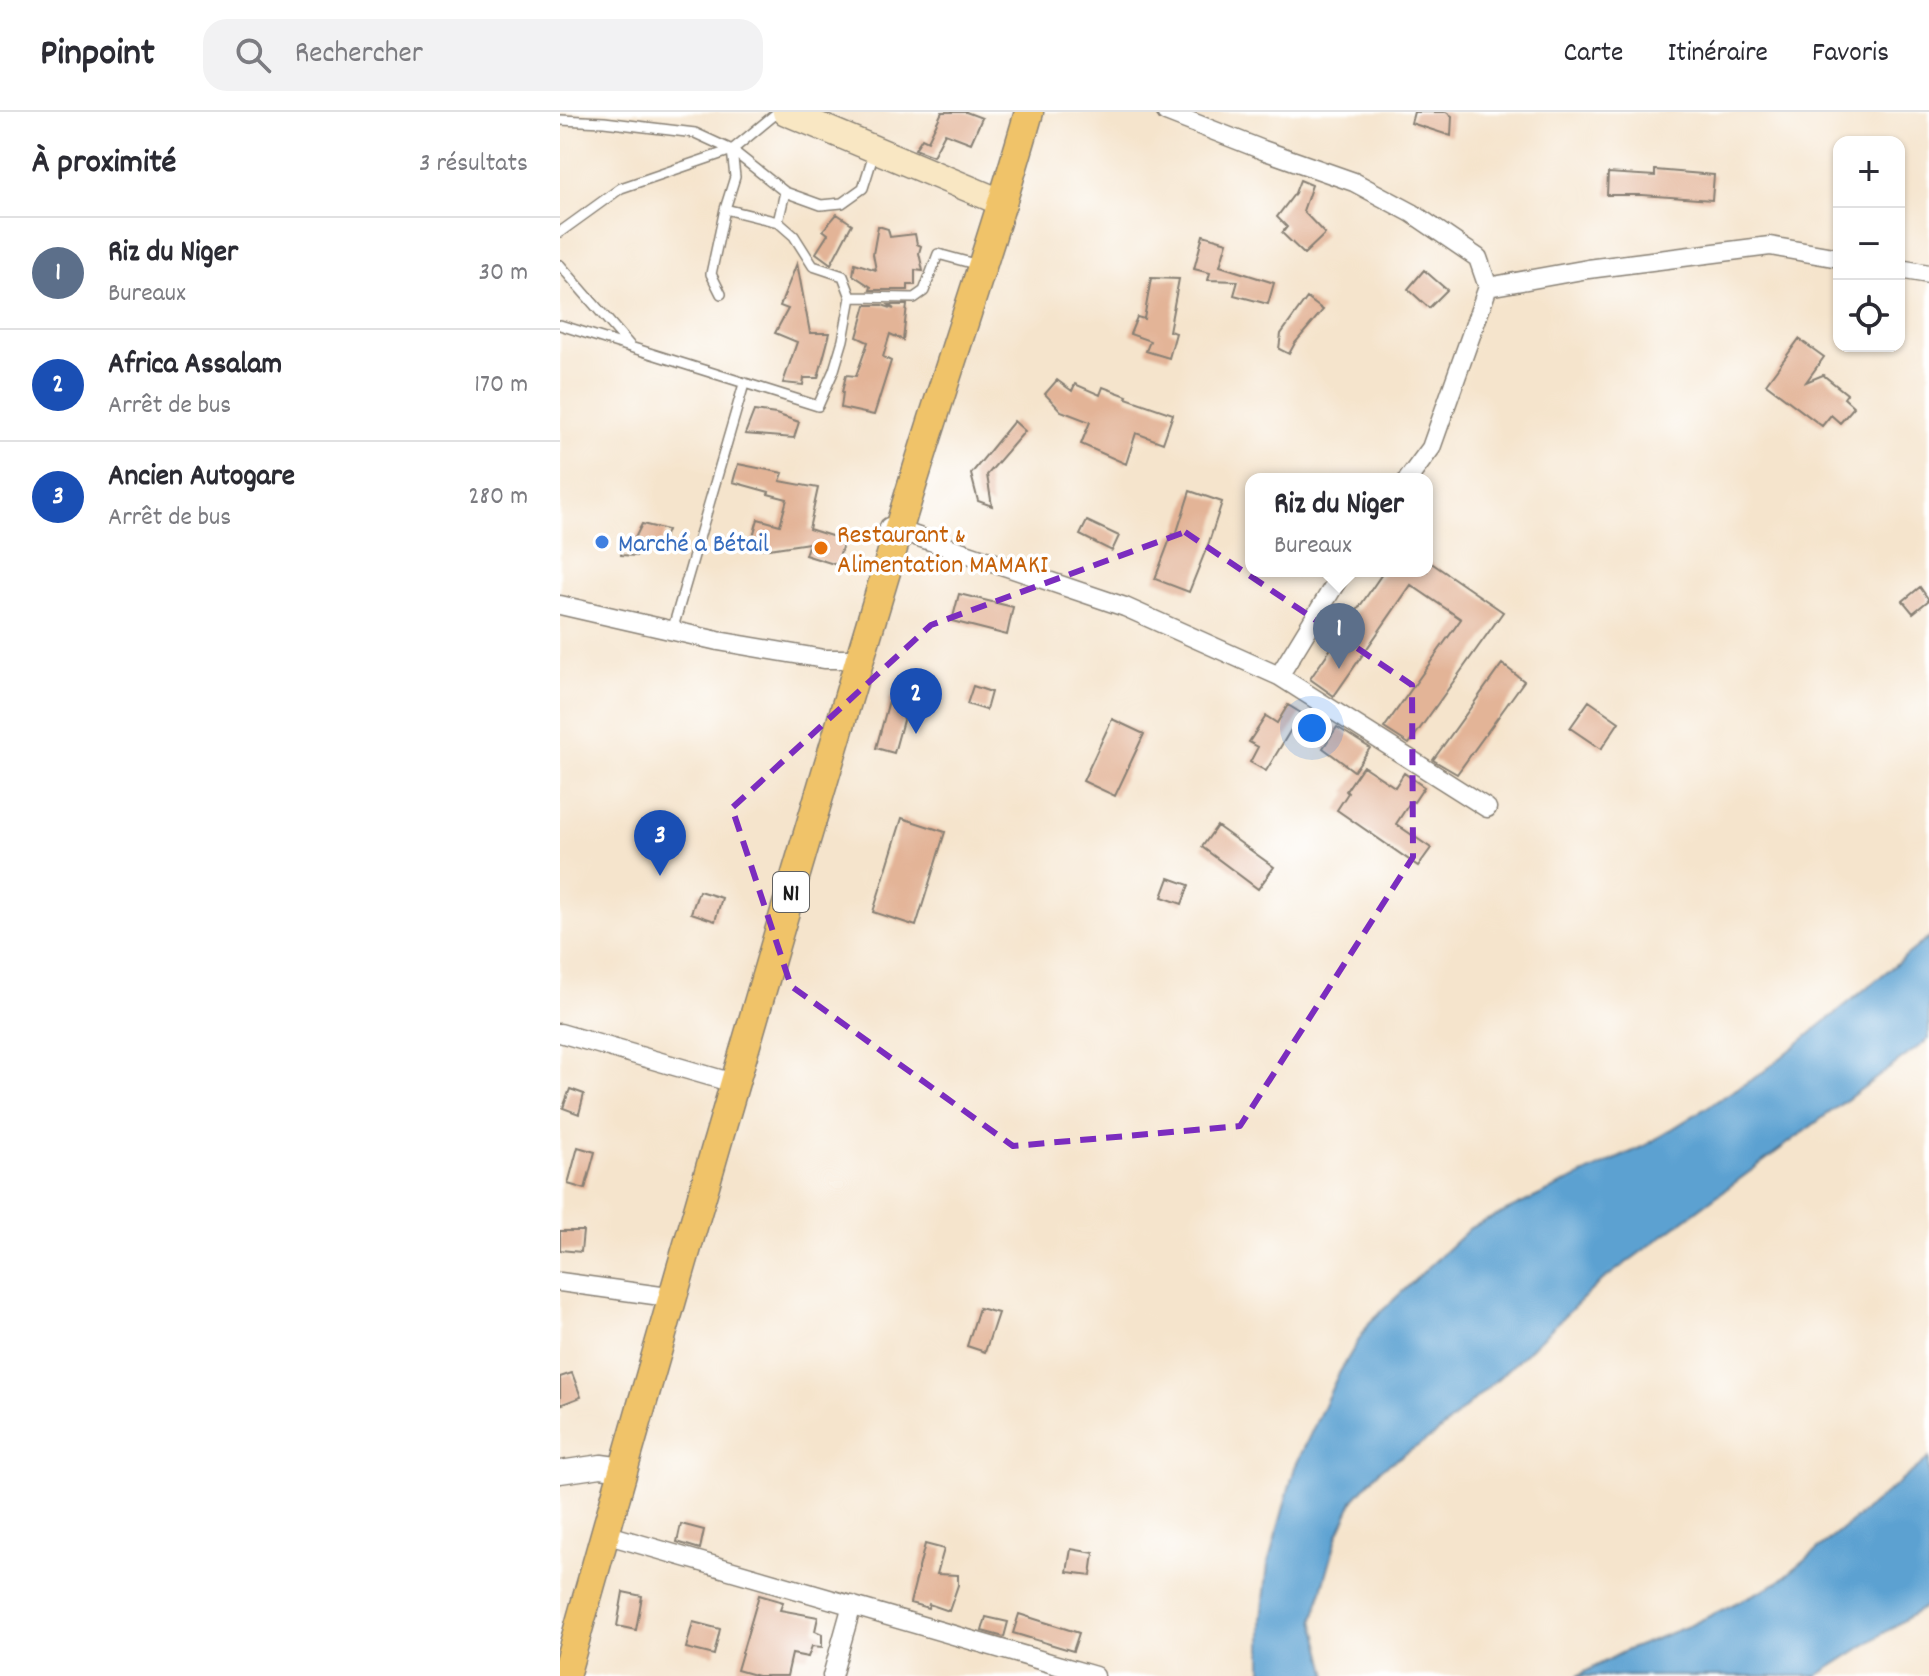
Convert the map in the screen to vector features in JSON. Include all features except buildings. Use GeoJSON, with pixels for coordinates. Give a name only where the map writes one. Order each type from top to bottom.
{"type":"FeatureCollection","features":[{"type":"Feature","properties":{"kind":"main road"},"geometry":{"type":"LineString","coordinates":[[786,112],[998,200]]}},
{"type":"Feature","properties":{"kind":"main road","name":"N1"},"geometry":{"type":"LineString","coordinates":[[560,1648],[616,1468],[971,263],[998,200],[1016,112]]}},
{"type":"Feature","properties":{"kind":"main road","name":"N1"},"geometry":{"type":"LineString","coordinates":[[892,528],[1029,112]]}},
{"type":"Feature","properties":{"kind":"main road","name":"N1"},"geometry":{"type":"LineString","coordinates":[[565,1676],[605,1534],[616,1468],[661,1296],[723,1080],[854,661]]}},
{"type":"Feature","properties":{"kind":"street"},"geometry":{"type":"LineString","coordinates":[[1166,112],[1354,182],[1412,213],[1478,258],[1488,287],[1431,448],[1412,473]]}},
{"type":"Feature","properties":{"kind":"street"},"geometry":{"type":"LineString","coordinates":[[1488,287],[1588,269],[1770,246],[1833,257]]}},
{"type":"Feature","properties":{"kind":"street"},"geometry":{"type":"LineString","coordinates":[[1905,270],[1929,274]]}},
{"type":"Feature","properties":{"kind":"street"},"geometry":{"type":"LineString","coordinates":[[892,528],[1125,607],[1279,676],[1487,808]]}},
{"type":"Feature","properties":{"kind":"street"},"geometry":{"type":"LineString","coordinates":[[1279,676],[1339,577]]}},
{"type":"Feature","properties":{"kind":"street"},"geometry":{"type":"LineString","coordinates":[[560,605],[718,641],[854,661]]}},
{"type":"Feature","properties":{"kind":"street"},"geometry":{"type":"LineString","coordinates":[[560,1033],[723,1080]]}},
{"type":"Feature","properties":{"kind":"street"},"geometry":{"type":"LineString","coordinates":[[560,1282],[661,1296]]}},
{"type":"Feature","properties":{"kind":"street"},"geometry":{"type":"LineString","coordinates":[[560,1472],[616,1468]]}},
{"type":"Feature","properties":{"kind":"street"},"geometry":{"type":"LineString","coordinates":[[605,1534],[1095,1676]]}},
{"type":"Feature","properties":{"kind":"street"},"geometry":{"type":"LineString","coordinates":[[832,1676],[852,1605]]}},
{"type":"Feature","properties":{"kind":"lane"},"geometry":{"type":"LineString","coordinates":[[560,232],[621,188],[732,150],[778,112]]}},
{"type":"Feature","properties":{"kind":"lane"},"geometry":{"type":"LineString","coordinates":[[560,120],[619,123],[695,133],[732,150],[785,192],[821,205],[842,203],[863,188],[875,149]]}},
{"type":"Feature","properties":{"kind":"lane"},"geometry":{"type":"LineString","coordinates":[[721,294],[711,274],[735,177],[732,150]]}},
{"type":"Feature","properties":{"kind":"lane"},"geometry":{"type":"LineString","coordinates":[[778,222],[785,192]]}},
{"type":"Feature","properties":{"kind":"lane"},"geometry":{"type":"LineString","coordinates":[[560,325],[818,406],[843,340],[851,297],[843,276],[813,266],[794,236],[778,222],[725,209]]}},
{"type":"Feature","properties":{"kind":"lane"},"geometry":{"type":"LineString","coordinates":[[851,297],[914,298],[924,291],[938,254],[971,263]]}},
{"type":"Feature","properties":{"kind":"lane"},"geometry":{"type":"LineString","coordinates":[[560,265],[632,348]]}},
{"type":"Feature","properties":{"kind":"lane"},"geometry":{"type":"LineString","coordinates":[[672,631],[744,384]]}},
{"type":"Feature","properties":{"kind":"highlighted area"},"geometry":{"type":"Polygon","coordinates":[[[1185,532],[1412,685],[1413,857],[1240,1126],[1013,1146],[791,986],[732,808],[931,625],[1185,532]]]}},
{"type":"Feature","properties":{"kind":"water"},"geometry":{"type":"Polygon","coordinates":[[[1929,937],[1929,1039],[1599,1283],[1435,1435],[1381,1469],[1354,1499],[1337,1537],[1314,1619],[1328,1676],[1262,1676],[1262,1619],[1268,1564],[1295,1467],[1338,1375],[1369,1323],[1470,1228],[1646,1145],[1762,1073],[1929,937]]]}},
{"type":"Feature","properties":{"kind":"water"},"geometry":{"type":"Polygon","coordinates":[[[1929,1458],[1929,1604],[1817,1676],[1577,1676],[1627,1650],[1691,1625],[1777,1583],[1929,1458]]]}},
{"type":"Feature","properties":{"kind":"place","name":"Marché a Bétail"},"geometry":{"type":"Point","coordinates":[602,542]}},
{"type":"Feature","properties":{"kind":"place","name":"Restaurant & Alimentation MAMAKI"},"geometry":{"type":"Point","coordinates":[821,548]}},
{"type":"Feature","properties":{"kind":"place","name":"Riz du Niger"},"geometry":{"type":"Point","coordinates":[1339,669]}},
{"type":"Feature","properties":{"kind":"place","name":"Africa Assalam"},"geometry":{"type":"Point","coordinates":[916,734]}},
{"type":"Feature","properties":{"kind":"place","name":"Ancien Autogare"},"geometry":{"type":"Point","coordinates":[660,876]}}]}
